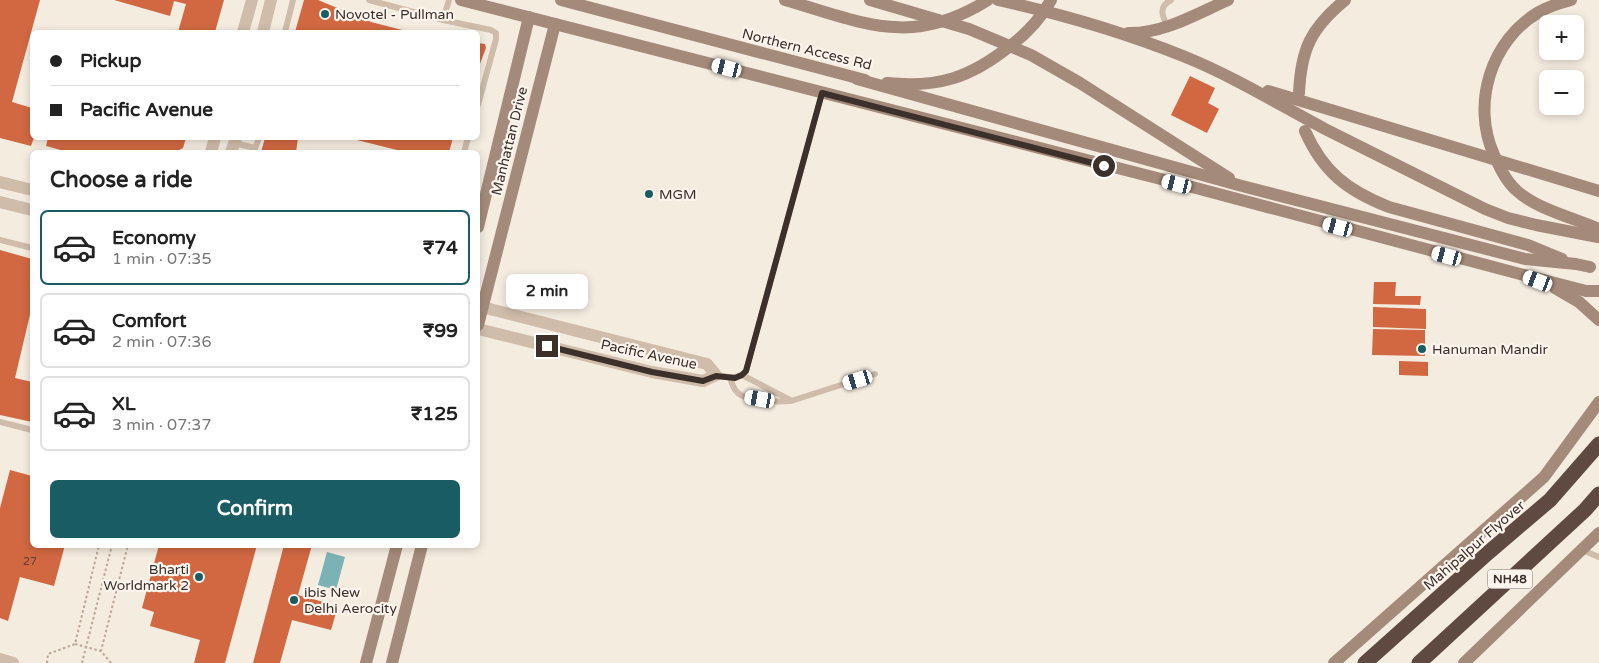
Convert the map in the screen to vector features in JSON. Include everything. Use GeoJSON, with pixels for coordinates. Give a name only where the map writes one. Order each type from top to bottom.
{"type":"FeatureCollection","features":[{"type":"Feature","properties":{"kind":"highway","name":"Mahipalpur Flyover"},"geometry":{"type":"LineString","coordinates":[[1365,663],[1550,500],[1599,444]]}},
{"type":"Feature","properties":{"kind":"highway","name":"NH48"},"geometry":{"type":"LineString","coordinates":[[1419,663],[1585,510],[1599,494]]}},
{"type":"Feature","properties":{"kind":"main road"},"geometry":{"type":"LineString","coordinates":[[461,0],[1196,188],[1586,291],[1599,291]]}},
{"type":"Feature","properties":{"kind":"main road","name":"Northern Access Rd"},"geometry":{"type":"LineString","coordinates":[[561,0],[857,79],[893,83],[937,82],[959,77],[980,68],[1018,40],[1051,0]]}},
{"type":"Feature","properties":{"kind":"main road"},"geometry":{"type":"LineString","coordinates":[[785,0],[870,25],[908,28],[940,23],[958,17],[988,0]]}},
{"type":"Feature","properties":{"kind":"main road"},"geometry":{"type":"LineString","coordinates":[[870,0],[934,18],[1005,43],[1058,69],[1242,186]]}},
{"type":"Feature","properties":{"kind":"main road"},"geometry":{"type":"LineString","coordinates":[[998,0],[1081,20],[1184,56],[1242,83],[1324,128],[1485,209],[1508,218],[1536,225],[1598,233]]}},
{"type":"Feature","properties":{"kind":"main road"},"geometry":{"type":"LineString","coordinates":[[1121,33],[1142,33],[1168,27],[1228,0]]}},
{"type":"Feature","properties":{"kind":"main road"},"geometry":{"type":"LineString","coordinates":[[1299,93],[1302,59],[1308,43],[1318,26],[1345,0]]}},
{"type":"Feature","properties":{"kind":"main road"},"geometry":{"type":"LineString","coordinates":[[1572,0],[1554,4],[1540,11],[1517,29],[1504,45],[1493,65],[1486,84],[1486,125],[1492,149],[1501,170],[1516,190],[1539,205],[1598,233]]}},
{"type":"Feature","properties":{"kind":"main road","name":"Manhattan Drive"},"geometry":{"type":"LineString","coordinates":[[480,208],[530,17]]}},
{"type":"Feature","properties":{"kind":"main road","name":"Manhattan Drive"},"geometry":{"type":"LineString","coordinates":[[480,307],[555,24]]}},
{"type":"Feature","properties":{"kind":"main road"},"geometry":{"type":"LineString","coordinates":[[857,79],[1242,186],[1525,259],[1590,267]]}},
{"type":"Feature","properties":{"kind":"main road"},"geometry":{"type":"LineString","coordinates":[[1242,83],[1599,191]]}},
{"type":"Feature","properties":{"kind":"main road"},"geometry":{"type":"LineString","coordinates":[[1305,131],[1318,157],[1327,168],[1355,192],[1389,207],[1528,245],[1576,264]]}},
{"type":"Feature","properties":{"kind":"main road"},"geometry":{"type":"LineString","coordinates":[[1520,274],[1556,288],[1579,302],[1599,320]]}},
{"type":"Feature","properties":{"kind":"main road"},"geometry":{"type":"LineString","coordinates":[[1334,663],[1544,477],[1599,402]]}},
{"type":"Feature","properties":{"kind":"main road"},"geometry":{"type":"LineString","coordinates":[[1464,663],[1599,533]]}},
{"type":"Feature","properties":{"kind":"main road"},"geometry":{"type":"LineString","coordinates":[[366,663],[395,548]]}},
{"type":"Feature","properties":{"kind":"main road"},"geometry":{"type":"LineString","coordinates":[[392,663],[421,548]]}},
{"type":"Feature","properties":{"kind":"street"},"geometry":{"type":"LineString","coordinates":[[244,30],[252,0]]}},
{"type":"Feature","properties":{"kind":"street"},"geometry":{"type":"LineString","coordinates":[[264,30],[272,0]]}},
{"type":"Feature","properties":{"kind":"street"},"geometry":{"type":"LineString","coordinates":[[0,182],[30,190]]}},
{"type":"Feature","properties":{"kind":"street"},"geometry":{"type":"LineString","coordinates":[[0,202],[30,210]]}},
{"type":"Feature","properties":{"kind":"street","name":"Pacific Avenue"},"geometry":{"type":"LineString","coordinates":[[480,307],[707,364],[716,376],[703,381],[652,372],[480,329]]}},
{"type":"Feature","properties":{"kind":"street"},"geometry":{"type":"LineString","coordinates":[[0,660],[13,663]]}},
{"type":"Feature","properties":{"kind":"lane"},"geometry":{"type":"LineString","coordinates":[[285,30],[292,0]]}},
{"type":"Feature","properties":{"kind":"lane"},"geometry":{"type":"LineString","coordinates":[[369,0],[443,20],[491,30],[496,33],[480,98]]}},
{"type":"Feature","properties":{"kind":"lane"},"geometry":{"type":"LineString","coordinates":[[443,20],[448,0]]}},
{"type":"Feature","properties":{"kind":"lane"},"geometry":{"type":"LineString","coordinates":[[1168,27],[1162,10],[1163,6],[1171,0]]}},
{"type":"Feature","properties":{"kind":"lane"},"geometry":{"type":"LineString","coordinates":[[716,376],[730,378],[742,375],[746,371],[822,93]]}},
{"type":"Feature","properties":{"kind":"lane"},"geometry":{"type":"LineString","coordinates":[[234,144],[254,150]]}},
{"type":"Feature","properties":{"kind":"lane"},"geometry":{"type":"LineString","coordinates":[[0,240],[30,248]]}},
{"type":"Feature","properties":{"kind":"lane"},"geometry":{"type":"LineString","coordinates":[[730,378],[732,386],[737,393],[743,396],[777,402],[791,401],[875,374]]}},
{"type":"Feature","properties":{"kind":"lane"},"geometry":{"type":"LineString","coordinates":[[742,375],[791,401]]}},
{"type":"Feature","properties":{"kind":"lane"},"geometry":{"type":"LineString","coordinates":[[0,422],[30,430]]}},
{"type":"Feature","properties":{"kind":"lane"},"geometry":{"type":"LineString","coordinates":[[1582,550],[1599,557]]}},
{"type":"Feature","properties":{"kind":"path"},"geometry":{"type":"LineString","coordinates":[[75,644],[98,548]]}},
{"type":"Feature","properties":{"kind":"path"},"geometry":{"type":"LineString","coordinates":[[82,663],[111,548]]}},
{"type":"Feature","properties":{"kind":"path"},"geometry":{"type":"LineString","coordinates":[[101,651],[127,548]]}},
{"type":"Feature","properties":{"kind":"path"},"geometry":{"type":"LineString","coordinates":[[46,663],[48,654],[75,644],[101,651],[111,663]]}},
{"type":"Feature","properties":{"kind":"water"},"geometry":{"type":"Polygon","coordinates":[[[327,552],[345,557],[336,590],[318,585],[327,552]]]}},
{"type":"Feature","properties":{"kind":"building"},"geometry":{"type":"Polygon","coordinates":[[[0,0],[40,0],[32,30],[30,30],[30,36],[12,102],[30,107],[30,140],[33,140],[31,146],[0,138],[0,0]]]}},
{"type":"Feature","properties":{"kind":"building"},"geometry":{"type":"Polygon","coordinates":[[[114,0],[224,0],[216,30],[179,30],[186,4],[174,1],[170,16],[114,0]]]}},
{"type":"Feature","properties":{"kind":"building","name":"Novotel - Pullman"},"geometry":{"type":"Polygon","coordinates":[[[304,0],[318,0],[371,22],[402,30],[296,30],[304,0]]]}},
{"type":"Feature","properties":{"kind":"building","name":"Novotel - Pullman"},"geometry":{"type":"Polygon","coordinates":[[[480,43],[485,44],[486,48],[480,64],[480,43]]]}},
{"type":"Feature","properties":{"kind":"building"},"geometry":{"type":"Polygon","coordinates":[[[1190,76],[1215,88],[1208,103],[1219,109],[1207,133],[1171,115],[1190,76]]]}},
{"type":"Feature","properties":{"kind":"building"},"geometry":{"type":"Polygon","coordinates":[[[48,140],[185,140],[183,148],[179,150],[61,150],[46,146],[48,140]]]}},
{"type":"Feature","properties":{"kind":"building"},"geometry":{"type":"Polygon","coordinates":[[[264,140],[298,140],[296,150],[262,150],[264,140]]]}},
{"type":"Feature","properties":{"kind":"building"},"geometry":{"type":"Polygon","coordinates":[[[357,140],[452,140],[450,150],[397,150],[357,140]]]}},
{"type":"Feature","properties":{"kind":"building"},"geometry":{"type":"Polygon","coordinates":[[[0,250],[30,258],[30,314],[15,378],[30,382],[30,422],[0,415],[0,250]]]}},
{"type":"Feature","properties":{"kind":"building"},"geometry":{"type":"Polygon","coordinates":[[[1374,282],[1396,282],[1395,296],[1421,296],[1420,305],[1373,304],[1374,282]]]}},
{"type":"Feature","properties":{"kind":"building"},"geometry":{"type":"Polygon","coordinates":[[[1373,307],[1426,309],[1426,329],[1373,327],[1373,307]]]}},
{"type":"Feature","properties":{"kind":"building"},"geometry":{"type":"Polygon","coordinates":[[[1373,329],[1425,330],[1425,356],[1372,355],[1373,329]]]}},
{"type":"Feature","properties":{"kind":"building"},"geometry":{"type":"Polygon","coordinates":[[[1399,361],[1428,362],[1428,376],[1399,375],[1399,361]]]}},
{"type":"Feature","properties":{"kind":"building"},"geometry":{"type":"Polygon","coordinates":[[[10,470],[30,475],[30,548],[64,548],[54,586],[20,577],[8,621],[0,618],[0,508],[10,470]]]}},
{"type":"Feature","properties":{"kind":"building","name":"Bharti Worldmark 2"},"geometry":{"type":"Polygon","coordinates":[[[158,548],[256,548],[225,663],[194,663],[200,640],[150,626],[154,612],[142,608],[158,548]]]}},
{"type":"Feature","properties":{"kind":"building","name":"ibis New Delhi Aerocity"},"geometry":{"type":"Polygon","coordinates":[[[283,548],[311,548],[298,595],[338,606],[331,630],[292,620],[280,663],[253,663],[283,548]]]}},
{"type":"Feature","properties":{"kind":"place","name":"Novotel - Pullman"},"geometry":{"type":"Point","coordinates":[325,14]}},
{"type":"Feature","properties":{"kind":"place","name":"MGM"},"geometry":{"type":"Point","coordinates":[649,194]}},
{"type":"Feature","properties":{"kind":"place","name":"Hanuman Mandir"},"geometry":{"type":"Point","coordinates":[1422,349]}},
{"type":"Feature","properties":{"kind":"place","name":"Bharti Worldmark 2"},"geometry":{"type":"Point","coordinates":[199,577]}},
{"type":"Feature","properties":{"kind":"place","name":"ibis New Delhi Aerocity"},"geometry":{"type":"Point","coordinates":[294,600]}},
{"type":"Feature","properties":{"kind":"route"},"geometry":{"type":"LineString","coordinates":[[547,346],[652,372],[703,381],[716,376],[735,378],[742,375],[746,371],[822,93],[1104,166]]}}]}
